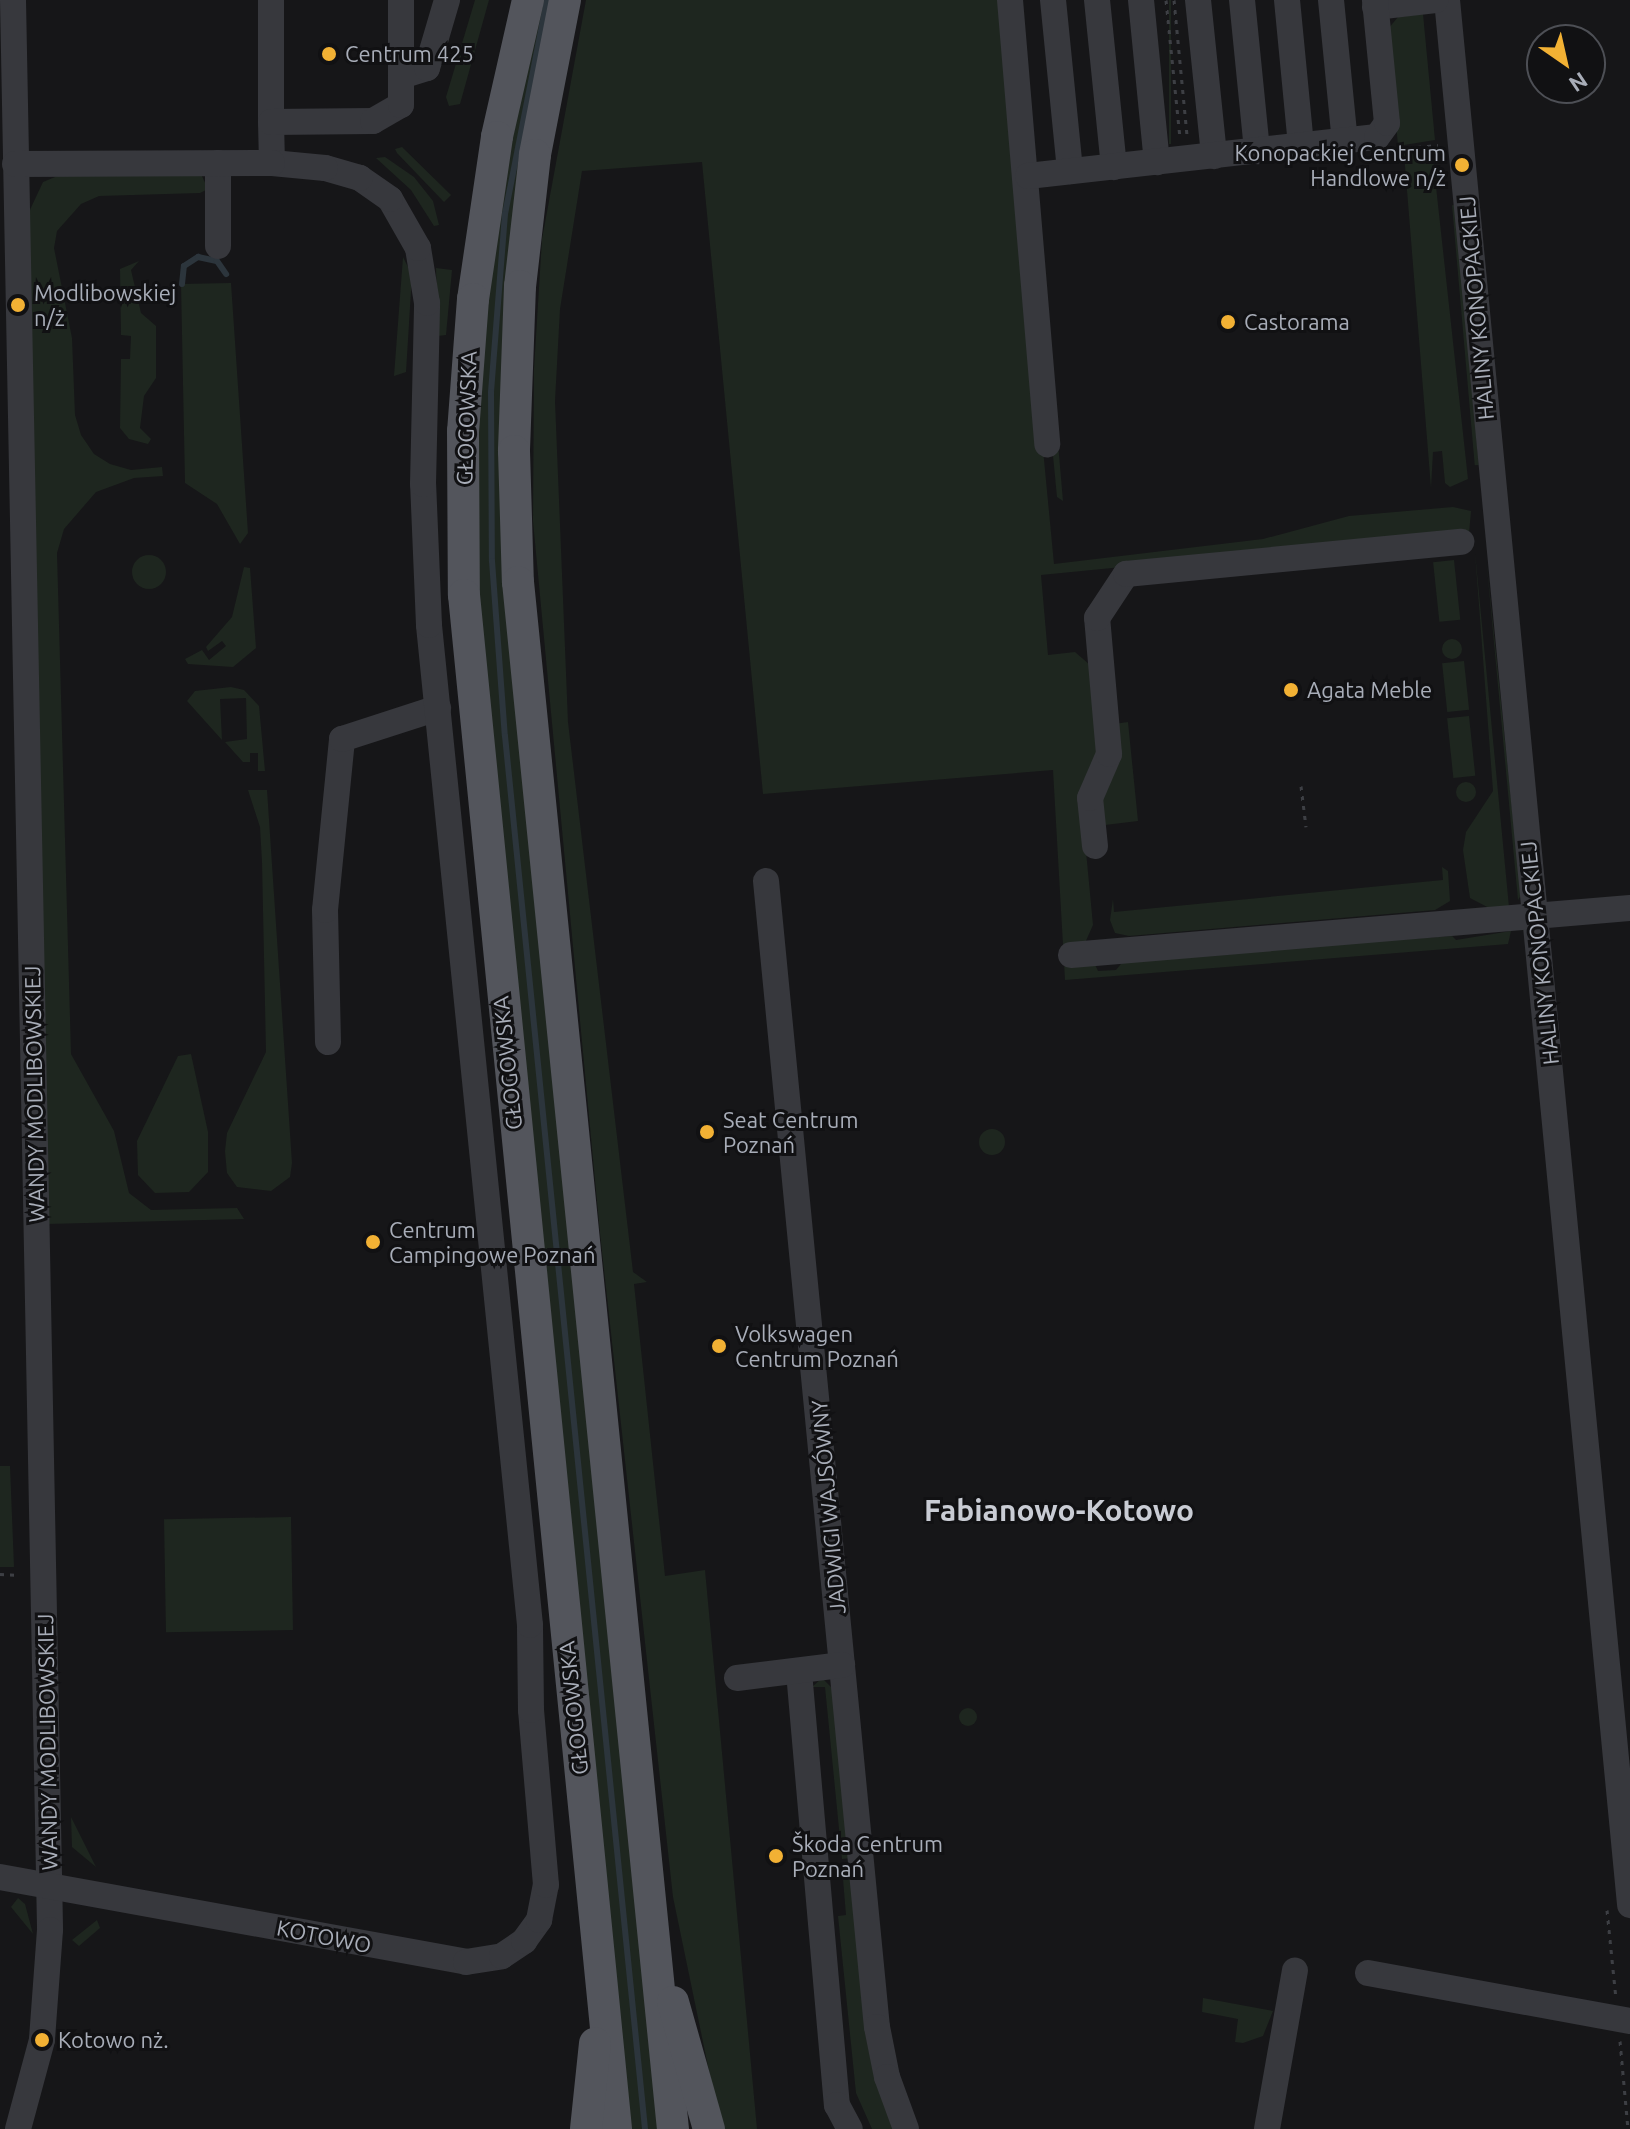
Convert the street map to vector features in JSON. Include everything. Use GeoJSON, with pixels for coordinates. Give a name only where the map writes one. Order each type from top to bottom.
{"type":"FeatureCollection","features":[{"type":"Feature","properties":{"kind":"main road","name":"GŁOGOWSKA"},"geometry":{"type":"LineString","coordinates":[[528,0],[499,126],[477,266],[465,397],[462,541],[475,738],[616,2129]]}},
{"type":"Feature","properties":{"kind":"main road"},"geometry":{"type":"LineString","coordinates":[[565,0],[525,231],[515,384],[516,527],[673,2129]]}},
{"type":"Feature","properties":{"kind":"main road"},"geometry":{"type":"LineString","coordinates":[[655,1946],[699,2079],[709,2129]]}},
{"type":"Feature","properties":{"kind":"main road"},"geometry":{"type":"LineString","coordinates":[[586,2129],[600,1976]]}},
{"type":"Feature","properties":{"kind":"street","name":"WANDY MODLIBOWSKIEJ"},"geometry":{"type":"LineString","coordinates":[[3,0],[12,55]]}},
{"type":"Feature","properties":{"kind":"street","name":"WANDY MODLIBOWSKIEJ"},"geometry":{"type":"LineString","coordinates":[[13,0],[50,1886],[42,2040],[18,2129]]}},
{"type":"Feature","properties":{"kind":"street"},"geometry":{"type":"LineString","coordinates":[[271,0],[272,163]]}},
{"type":"Feature","properties":{"kind":"street"},"geometry":{"type":"LineString","coordinates":[[271,122],[385,119],[401,105],[401,0]]}},
{"type":"Feature","properties":{"kind":"street"},"geometry":{"type":"LineString","coordinates":[[401,76],[427,68],[447,0]]}},
{"type":"Feature","properties":{"kind":"street"},"geometry":{"type":"LineString","coordinates":[[1010,0],[1028,176],[1024,200],[1047,444]]}},
{"type":"Feature","properties":{"kind":"street"},"geometry":{"type":"LineString","coordinates":[[1053,0],[1070,171]]}},
{"type":"Feature","properties":{"kind":"street"},"geometry":{"type":"LineString","coordinates":[[1097,0],[1114,167]]}},
{"type":"Feature","properties":{"kind":"street"},"geometry":{"type":"LineString","coordinates":[[1141,0],[1157,162]]}},
{"type":"Feature","properties":{"kind":"street"},"geometry":{"type":"LineString","coordinates":[[1198,0],[1214,156]]}},
{"type":"Feature","properties":{"kind":"street"},"geometry":{"type":"LineString","coordinates":[[1242,0],[1257,151]]}},
{"type":"Feature","properties":{"kind":"street"},"geometry":{"type":"LineString","coordinates":[[1287,0],[1301,146]]}},
{"type":"Feature","properties":{"kind":"street"},"geometry":{"type":"LineString","coordinates":[[1331,0],[1345,142]]}},
{"type":"Feature","properties":{"kind":"street"},"geometry":{"type":"LineString","coordinates":[[1028,176],[1377,137],[1387,123],[1375,3],[1436,0]]}},
{"type":"Feature","properties":{"kind":"street","name":"HALINY KONOPACKIEJ"},"geometry":{"type":"LineString","coordinates":[[1447,0],[1630,1905]]}},
{"type":"Feature","properties":{"kind":"street"},"geometry":{"type":"LineString","coordinates":[[218,163],[218,246]]}},
{"type":"Feature","properties":{"kind":"street"},"geometry":{"type":"LineString","coordinates":[[15,164],[272,163],[325,168],[368,182],[401,211],[418,248],[427,303],[425,556],[438,708],[342,739],[325,910],[328,1042]]}},
{"type":"Feature","properties":{"kind":"street"},"geometry":{"type":"LineString","coordinates":[[1095,846],[1090,798],[1109,754],[1097,618],[1126,574],[1461,542]]}},
{"type":"Feature","properties":{"kind":"street","name":"KOTOWO"},"geometry":{"type":"LineString","coordinates":[[0,1876],[466,1962],[510,1952],[539,1920],[546,1870],[531,1710],[530,1625],[438,708]]}},
{"type":"Feature","properties":{"kind":"street","name":"JADWIGI WAJSÓWNY"},"geometry":{"type":"LineString","coordinates":[[766,881],[877,2027],[887,2077],[906,2129]]}},
{"type":"Feature","properties":{"kind":"street"},"geometry":{"type":"LineString","coordinates":[[1071,955],[1630,908]]}},
{"type":"Feature","properties":{"kind":"street"},"geometry":{"type":"LineString","coordinates":[[737,1678],[842,1665]]}},
{"type":"Feature","properties":{"kind":"street"},"geometry":{"type":"LineString","coordinates":[[799,1672],[837,2105],[850,2129]]}},
{"type":"Feature","properties":{"kind":"street","name":"KOTOWO"},"geometry":{"type":"LineString","coordinates":[[0,1876],[30,1858],[49,1834]]}},
{"type":"Feature","properties":{"kind":"street"},"geometry":{"type":"LineString","coordinates":[[50,1930],[95,1893]]}},
{"type":"Feature","properties":{"kind":"street"},"geometry":{"type":"LineString","coordinates":[[1267,2129],[1295,1970]]}},
{"type":"Feature","properties":{"kind":"street"},"geometry":{"type":"LineString","coordinates":[[1368,1973],[1630,2021]]}},
{"type":"Feature","properties":{"kind":"path"},"geometry":{"type":"LineString","coordinates":[[1166,0],[1184,146],[1174,0]]}},
{"type":"Feature","properties":{"kind":"path"},"geometry":{"type":"LineString","coordinates":[[1301,786],[1306,827]]}},
{"type":"Feature","properties":{"kind":"shaded area"},"geometry":{"type":"Polygon","coordinates":[[[475,0],[489,0],[460,104],[449,106],[446,97],[475,0]]]}},
{"type":"Feature","properties":{"kind":"shaded area"},"geometry":{"type":"Polygon","coordinates":[[[542,0],[552,0],[508,280],[660,2129],[628,2129],[477,594],[477,404],[499,203],[542,0]]]}},
{"type":"Feature","properties":{"kind":"shaded area"},"geometry":{"type":"Polygon","coordinates":[[[586,0],[1000,0],[1054,564],[1263,539],[1349,516],[1453,507],[1471,511],[1469,533],[1041,575],[1048,655],[1075,652],[1090,665],[1099,746],[1082,809],[1093,925],[1085,943],[1098,971],[1116,970],[1125,959],[1452,936],[1456,940],[1511,931],[1508,944],[1065,980],[1053,770],[763,794],[702,162],[582,171],[560,309],[555,401],[568,722],[633,1272],[647,1282],[634,1284],[665,1576],[705,1570],[757,2129],[721,2129],[673,1897],[600,1233],[533,521],[534,369],[542,239],[586,0]]]}},
{"type":"Feature","properties":{"kind":"shaded area"},"geometry":{"type":"Polygon","coordinates":[[[1171,0],[1171,144],[1169,144],[1171,0]]]}},
{"type":"Feature","properties":{"kind":"shaded area"},"geometry":{"type":"Polygon","coordinates":[[[1423,14],[1435,140],[1398,146],[1388,29],[1398,17],[1423,14]]]}},
{"type":"Feature","properties":{"kind":"shaded area"},"geometry":{"type":"Polygon","coordinates":[[[402,147],[451,195],[444,202],[397,153],[395,149],[402,147]]]}},
{"type":"Feature","properties":{"kind":"shaded area"},"geometry":{"type":"Polygon","coordinates":[[[1432,150],[1468,479],[1450,487],[1445,483],[1442,451],[1433,452],[1431,488],[1404,153],[1432,150]]]}},
{"type":"Feature","properties":{"kind":"shaded area"},"geometry":{"type":"Polygon","coordinates":[[[385,157],[414,177],[433,201],[439,225],[434,226],[411,190],[376,158],[385,157]]]}},
{"type":"Feature","properties":{"kind":"shaded area"},"geometry":{"type":"Polygon","coordinates":[[[201,174],[208,189],[200,193],[99,196],[81,204],[57,231],[54,248],[72,338],[75,415],[81,435],[94,454],[110,464],[131,470],[162,467],[163,476],[134,478],[96,492],[64,529],[57,553],[71,1054],[114,1131],[129,1193],[151,1210],[237,1208],[244,1219],[47,1224],[28,214],[43,182],[60,175],[201,174]]]}},
{"type":"Feature","properties":{"kind":"shaded area"},"geometry":{"type":"Polygon","coordinates":[[[1452,205],[1456,205],[1479,465],[1475,465],[1452,205]]]}},
{"type":"Feature","properties":{"kind":"shaded area"},"geometry":{"type":"Polygon","coordinates":[[[403,257],[412,275],[406,372],[394,376],[403,257]]]}},
{"type":"Feature","properties":{"kind":"shaded area"},"geometry":{"type":"Polygon","coordinates":[[[139,261],[131,270],[141,313],[156,326],[156,378],[144,396],[140,428],[151,439],[148,444],[129,439],[120,428],[121,359],[130,359],[131,336],[121,335],[120,269],[139,261]]]}},
{"type":"Feature","properties":{"kind":"shaded area"},"geometry":{"type":"Polygon","coordinates":[[[436,268],[452,270],[446,335],[438,336],[436,268]]]}},
{"type":"Feature","properties":{"kind":"shaded area"},"geometry":{"type":"Polygon","coordinates":[[[231,283],[248,533],[240,544],[217,504],[185,483],[181,284],[231,283]]]}},
{"type":"Feature","properties":{"kind":"shaded area"},"geometry":{"type":"Polygon","coordinates":[[[1049,339],[1063,501],[1057,497],[1042,342],[1049,339]]]}},
{"type":"Feature","properties":{"kind":"shaded area"},"geometry":{"type":"Polygon","coordinates":[[[1475,552],[1509,907],[1493,910],[1470,898],[1463,850],[1466,832],[1493,791],[1475,552]]]}},
{"type":"Feature","properties":{"kind":"shaded area"},"geometry":{"type":"Polygon","coordinates":[[[149,555],[161,560],[166,572],[161,584],[149,589],[137,584],[132,572],[137,560],[149,555]]]}},
{"type":"Feature","properties":{"kind":"shaded area"},"geometry":{"type":"Polygon","coordinates":[[[1486,557],[1521,895],[1518,900],[1486,557]]]}},
{"type":"Feature","properties":{"kind":"shaded area"},"geometry":{"type":"Polygon","coordinates":[[[1454,560],[1460,620],[1439,622],[1433,562],[1454,560]]]}},
{"type":"Feature","properties":{"kind":"shaded area"},"geometry":{"type":"Polygon","coordinates":[[[244,567],[250,568],[256,648],[233,667],[188,664],[185,659],[202,650],[209,660],[226,646],[222,641],[208,651],[206,647],[232,617],[244,567]]]}},
{"type":"Feature","properties":{"kind":"shaded area"},"geometry":{"type":"Polygon","coordinates":[[[1452,639],[1459,642],[1462,649],[1459,656],[1452,659],[1445,656],[1442,649],[1445,642],[1452,639]]]}},
{"type":"Feature","properties":{"kind":"shaded area"},"geometry":{"type":"Polygon","coordinates":[[[1464,661],[1469,710],[1447,712],[1442,663],[1464,661]]]}},
{"type":"Feature","properties":{"kind":"shaded area"},"geometry":{"type":"Polygon","coordinates":[[[231,687],[244,690],[259,706],[265,771],[258,771],[258,753],[250,753],[250,762],[243,762],[225,742],[247,739],[246,698],[220,699],[222,740],[187,701],[195,691],[231,687]]]}},
{"type":"Feature","properties":{"kind":"shaded area"},"geometry":{"type":"Polygon","coordinates":[[[1469,716],[1475,776],[1453,778],[1447,718],[1469,716]]]}},
{"type":"Feature","properties":{"kind":"shaded area"},"geometry":{"type":"Polygon","coordinates":[[[1128,722],[1138,821],[1105,825],[1099,806],[1114,724],[1128,722]]]}},
{"type":"Feature","properties":{"kind":"shaded area"},"geometry":{"type":"Polygon","coordinates":[[[1466,782],[1473,785],[1476,792],[1473,799],[1466,802],[1459,799],[1456,792],[1459,785],[1466,782]]]}},
{"type":"Feature","properties":{"kind":"shaded area"},"geometry":{"type":"Polygon","coordinates":[[[248,790],[267,790],[292,1163],[290,1177],[271,1191],[237,1187],[227,1173],[225,1151],[227,1133],[266,1052],[260,827],[248,790]]]}},
{"type":"Feature","properties":{"kind":"shaded area"},"geometry":{"type":"Polygon","coordinates":[[[1442,867],[1448,871],[1450,901],[1435,910],[1129,936],[1115,933],[1110,920],[1113,899],[1114,912],[1443,880],[1442,867]]]}},
{"type":"Feature","properties":{"kind":"shaded area"},"geometry":{"type":"Polygon","coordinates":[[[191,1054],[208,1132],[208,1172],[189,1192],[155,1193],[138,1175],[137,1141],[178,1056],[191,1054]]]}},
{"type":"Feature","properties":{"kind":"shaded area"},"geometry":{"type":"Polygon","coordinates":[[[992,1129],[1001,1133],[1005,1142],[1001,1151],[992,1155],[983,1151],[979,1142],[983,1133],[992,1129]]]}},
{"type":"Feature","properties":{"kind":"shaded area"},"geometry":{"type":"Polygon","coordinates":[[[0,1466],[10,1466],[14,1567],[0,1567],[0,1466]]]}},
{"type":"Feature","properties":{"kind":"shaded area"},"geometry":{"type":"Polygon","coordinates":[[[291,1517],[293,1630],[166,1632],[164,1519],[291,1517]]]}},
{"type":"Feature","properties":{"kind":"shaded area"},"geometry":{"type":"Polygon","coordinates":[[[822,1678],[835,1691],[852,1858],[842,1859],[825,1687],[812,1687],[822,1678]]]}},
{"type":"Feature","properties":{"kind":"shaded area"},"geometry":{"type":"Polygon","coordinates":[[[964,1708],[972,1708],[977,1717],[975,1724],[964,1726],[959,1721],[959,1713],[964,1708]]]}},
{"type":"Feature","properties":{"kind":"shaded area"},"geometry":{"type":"Polygon","coordinates":[[[71,1817],[96,1867],[72,1847],[71,1817]]]}},
{"type":"Feature","properties":{"kind":"shaded area"},"geometry":{"type":"Polygon","coordinates":[[[842,1867],[851,1867],[893,2129],[872,2129],[856,2093],[838,1916],[846,1915],[842,1867]]]}},
{"type":"Feature","properties":{"kind":"shaded area"},"geometry":{"type":"Polygon","coordinates":[[[18,1898],[25,1904],[33,1934],[11,1907],[18,1898]]]}},
{"type":"Feature","properties":{"kind":"shaded area"},"geometry":{"type":"Polygon","coordinates":[[[97,1920],[100,1928],[79,1946],[72,1940],[97,1920]]]}},
{"type":"Feature","properties":{"kind":"shaded area"},"geometry":{"type":"Polygon","coordinates":[[[1203,1998],[1273,2011],[1263,2036],[1243,2043],[1235,2042],[1238,2019],[1202,2012],[1203,1998]]]}},
{"type":"Feature","properties":{"kind":"waterway"},"geometry":{"type":"LineString","coordinates":[[547,0],[505,214],[491,392],[492,561],[505,736],[645,2129]]}},
{"type":"Feature","properties":{"kind":"waterway"},"geometry":{"type":"LineString","coordinates":[[182,284],[184,266],[198,257],[217,261],[226,274]]}},
{"type":"Feature","properties":{"kind":"place","name":"Centrum 425"},"geometry":{"type":"Point","coordinates":[329,54]}},
{"type":"Feature","properties":{"kind":"place","name":"Konopackiej Centrum Handlowe n/ż"},"geometry":{"type":"Point","coordinates":[1462,165]}},
{"type":"Feature","properties":{"kind":"place","name":"Modlibowskiej n/ż"},"geometry":{"type":"Point","coordinates":[18,305]}},
{"type":"Feature","properties":{"kind":"place","name":"Castorama"},"geometry":{"type":"Point","coordinates":[1228,322]}},
{"type":"Feature","properties":{"kind":"place","name":"Agata Meble"},"geometry":{"type":"Point","coordinates":[1291,690]}},
{"type":"Feature","properties":{"kind":"place","name":"Seat Centrum Poznań"},"geometry":{"type":"Point","coordinates":[707,1132]}},
{"type":"Feature","properties":{"kind":"place","name":"Centrum Campingowe Poznań"},"geometry":{"type":"Point","coordinates":[373,1242]}},
{"type":"Feature","properties":{"kind":"place","name":"Volkswagen Centrum Poznań"},"geometry":{"type":"Point","coordinates":[719,1346]}},
{"type":"Feature","properties":{"kind":"place","name":"Škoda Centrum Poznań"},"geometry":{"type":"Point","coordinates":[776,1856]}},
{"type":"Feature","properties":{"kind":"place","name":"Kotowo nż."},"geometry":{"type":"Point","coordinates":[42,2040]}},
{"type":"Feature","properties":{"kind":"district","name":"Fabianowo-Kotowo"},"geometry":{"type":"Point","coordinates":[1059,1510]}}]}
